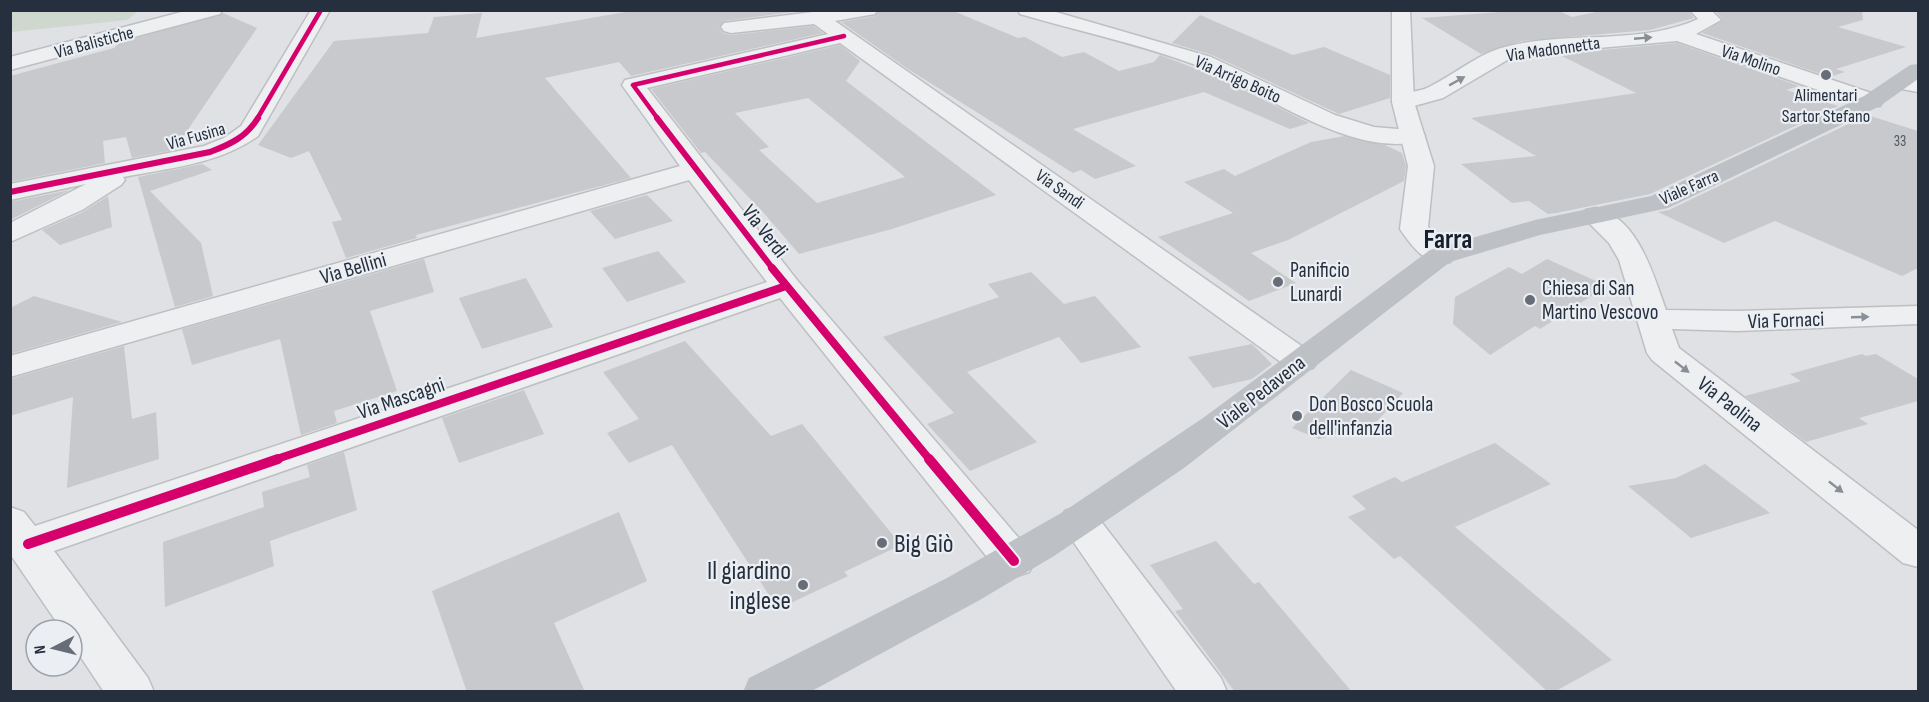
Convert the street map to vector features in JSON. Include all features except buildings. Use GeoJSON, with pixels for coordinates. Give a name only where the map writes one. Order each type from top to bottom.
{"type":"FeatureCollection","features":[{"type":"Feature","properties":{"kind":"main road","name":"Viale Farra"},"geometry":{"type":"LineString","coordinates":[[1440,256],[1510,235],[1659,202],[1914,80]]}},
{"type":"Feature","properties":{"kind":"main road","name":"Viale Pedavena"},"geometry":{"type":"LineString","coordinates":[[788,686],[1014,561],[1078,522],[1250,404],[1301,361],[1440,256]]}},
{"type":"Feature","properties":{"kind":"street","name":"Via Balistiche"},"geometry":{"type":"LineString","coordinates":[[10,64],[213,10]]}},
{"type":"Feature","properties":{"kind":"street","name":"Via Fusina"},"geometry":{"type":"LineString","coordinates":[[10,192],[210,152],[233,143],[250,131],[321,10]]}},
{"type":"Feature","properties":{"kind":"street"},"geometry":{"type":"LineString","coordinates":[[730,27],[832,24],[868,10]]}},
{"type":"Feature","properties":{"kind":"street","name":"Via Arrigo Boito"},"geometry":{"type":"LineString","coordinates":[[1027,10],[1204,61],[1327,120],[1372,134],[1413,136]]}},
{"type":"Feature","properties":{"kind":"street"},"geometry":{"type":"LineString","coordinates":[[1401,10],[1403,102],[1421,166],[1414,229],[1440,256]]}},
{"type":"Feature","properties":{"kind":"street","name":"Via Molino"},"geometry":{"type":"LineString","coordinates":[[1679,35],[1711,20],[1699,10]]}},
{"type":"Feature","properties":{"kind":"street","name":"Via Verdi"},"geometry":{"type":"LineString","coordinates":[[832,24],[633,85],[695,170],[786,286],[1014,561]]}},
{"type":"Feature","properties":{"kind":"street","name":"Via Sandi"},"geometry":{"type":"LineString","coordinates":[[832,24],[1301,361]]}},
{"type":"Feature","properties":{"kind":"street","name":"Via Madonnetta"},"geometry":{"type":"LineString","coordinates":[[1403,102],[1435,93],[1503,54],[1542,47],[1679,35]]}},
{"type":"Feature","properties":{"kind":"street","name":"Via Molino"},"geometry":{"type":"LineString","coordinates":[[1679,35],[1872,102]]}},
{"type":"Feature","properties":{"kind":"street"},"geometry":{"type":"LineString","coordinates":[[10,234],[73,204],[131,168]]}},
{"type":"Feature","properties":{"kind":"street","name":"Via Bellini"},"geometry":{"type":"LineString","coordinates":[[10,366],[695,170]]}},
{"type":"Feature","properties":{"kind":"street","name":"Via Paolina"},"geometry":{"type":"LineString","coordinates":[[1596,216],[1620,238],[1634,260],[1664,353],[1918,552]]}},
{"type":"Feature","properties":{"kind":"street","name":"Via Mascagni"},"geometry":{"type":"LineString","coordinates":[[19,533],[786,286]]}},
{"type":"Feature","properties":{"kind":"street","name":"Via Fornaci"},"geometry":{"type":"LineString","coordinates":[[1654,319],[1738,321],[1918,315]]}},
{"type":"Feature","properties":{"kind":"street"},"geometry":{"type":"LineString","coordinates":[[1078,522],[1204,692]]}},
{"type":"Feature","properties":{"kind":"street"},"geometry":{"type":"LineString","coordinates":[[19,533],[131,692]]}},
{"type":"Feature","properties":{"kind":"shaded area"},"geometry":{"type":"Polygon","coordinates":[[[11,10],[138,11],[127,20],[11,32],[11,10]]]}},
{"type":"Feature","properties":{"kind":"cycle path"},"geometry":{"type":"LineString","coordinates":[[10,192],[210,152],[233,143],[250,131],[321,10]]}},
{"type":"Feature","properties":{"kind":"cycle path"},"geometry":{"type":"LineString","coordinates":[[844,36],[633,85],[695,170],[786,286],[1014,561]]}},
{"type":"Feature","properties":{"kind":"cycle path"},"geometry":{"type":"LineString","coordinates":[[28,544],[786,286]]}},
{"type":"Feature","properties":{"kind":"place","name":"Alimentari Sartor Stefano"},"geometry":{"type":"Point","coordinates":[1826,75]}},
{"type":"Feature","properties":{"kind":"place","name":"Panificio Lunardi"},"geometry":{"type":"Point","coordinates":[1278,282]}},
{"type":"Feature","properties":{"kind":"place","name":"Chiesa di San Martino Vescovo"},"geometry":{"type":"Point","coordinates":[1530,300]}},
{"type":"Feature","properties":{"kind":"place","name":"Don Bosco Scuola dell'infanzia"},"geometry":{"type":"Point","coordinates":[1297,416]}},
{"type":"Feature","properties":{"kind":"place","name":"Big Giò"},"geometry":{"type":"Point","coordinates":[882,543]}},
{"type":"Feature","properties":{"kind":"place","name":"Il giardino inglese"},"geometry":{"type":"Point","coordinates":[803,585]}},
{"type":"Feature","properties":{"kind":"district","name":"Farra"},"geometry":{"type":"Point","coordinates":[1448,239]}}]}
